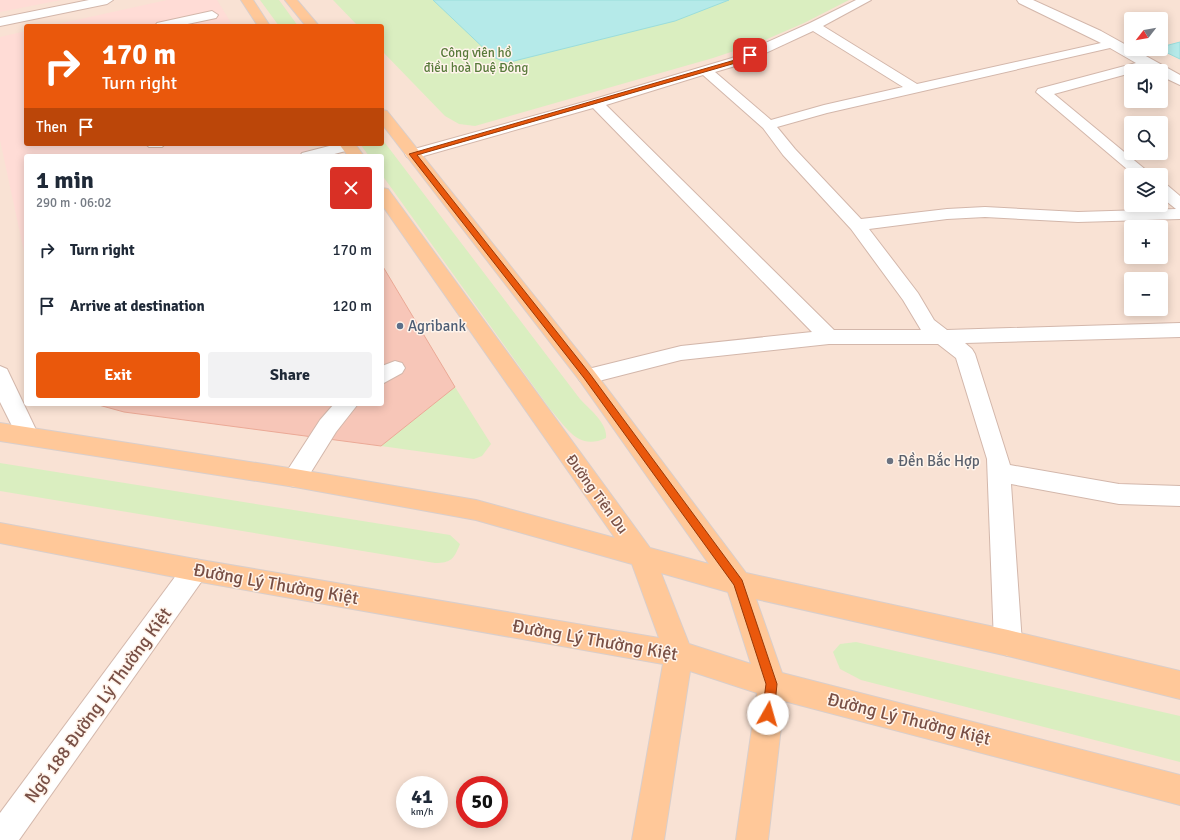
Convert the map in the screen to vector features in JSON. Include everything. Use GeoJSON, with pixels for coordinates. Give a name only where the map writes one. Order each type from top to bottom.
{"type":"FeatureCollection","features":[{"type":"Feature","properties":{"kind":"main road"},"geometry":{"type":"LineString","coordinates":[[247,0],[263,24]]}},
{"type":"Feature","properties":{"kind":"main road"},"geometry":{"type":"LineString","coordinates":[[291,0],[310,24]]}},
{"type":"Feature","properties":{"kind":"main road"},"geometry":{"type":"LineString","coordinates":[[384,117],[587,376],[738,583],[772,684],[752,840]]}},
{"type":"Feature","properties":{"kind":"main road","name":"Đường Tiên Du"},"geometry":{"type":"LineString","coordinates":[[384,196],[642,556],[679,654]]}},
{"type":"Feature","properties":{"kind":"main road"},"geometry":{"type":"LineString","coordinates":[[0,432],[296,478],[476,510],[738,583],[1008,643],[1180,684]]}},
{"type":"Feature","properties":{"kind":"main road","name":"Đường Lý Thường Kiệt"},"geometry":{"type":"LineString","coordinates":[[0,533],[196,570],[679,654],[772,684],[1180,790]]}},
{"type":"Feature","properties":{"kind":"main road"},"geometry":{"type":"LineString","coordinates":[[648,840],[679,654]]}},
{"type":"Feature","properties":{"kind":"street"},"geometry":{"type":"LineString","coordinates":[[0,22],[107,0]]}},
{"type":"Feature","properties":{"kind":"street"},"geometry":{"type":"LineString","coordinates":[[413,154],[596,103],[737,61],[814,26],[865,0]]}},
{"type":"Feature","properties":{"kind":"street"},"geometry":{"type":"LineString","coordinates":[[1023,0],[1096,34],[1148,64]]}},
{"type":"Feature","properties":{"kind":"street"},"geometry":{"type":"LineString","coordinates":[[170,24],[212,15]]}},
{"type":"Feature","properties":{"kind":"street"},"geometry":{"type":"LineString","coordinates":[[814,26],[914,88]]}},
{"type":"Feature","properties":{"kind":"street"},"geometry":{"type":"LineString","coordinates":[[768,125],[914,88],[1112,44]]}},
{"type":"Feature","properties":{"kind":"street"},"geometry":{"type":"LineString","coordinates":[[706,70],[768,125],[789,152],[857,225],[910,297],[927,325],[965,354],[998,459],[1008,643]]}},
{"type":"Feature","properties":{"kind":"street"},"geometry":{"type":"LineString","coordinates":[[1124,70],[1043,92],[1135,168]]}},
{"type":"Feature","properties":{"kind":"street"},"geometry":{"type":"LineString","coordinates":[[1168,75],[1180,82]]}},
{"type":"Feature","properties":{"kind":"street"},"geometry":{"type":"LineString","coordinates":[[596,103],[829,337]]}},
{"type":"Feature","properties":{"kind":"street"},"geometry":{"type":"LineString","coordinates":[[320,154],[350,149]]}},
{"type":"Feature","properties":{"kind":"street"},"geometry":{"type":"LineString","coordinates":[[1168,195],[1180,205]]}},
{"type":"Feature","properties":{"kind":"street"},"geometry":{"type":"LineString","coordinates":[[857,225],[947,214],[985,212],[1078,217],[1180,214]]}},
{"type":"Feature","properties":{"kind":"street"},"geometry":{"type":"LineString","coordinates":[[587,376],[682,353],[829,337],[944,337],[1180,330]]}},
{"type":"Feature","properties":{"kind":"street"},"geometry":{"type":"LineString","coordinates":[[0,374],[9,398],[28,436]]}},
{"type":"Feature","properties":{"kind":"street"},"geometry":{"type":"LineString","coordinates":[[296,478],[328,426],[345,406]]}},
{"type":"Feature","properties":{"kind":"street"},"geometry":{"type":"LineString","coordinates":[[998,472],[1119,494],[1180,496]]}},
{"type":"Feature","properties":{"kind":"street","name":"Ngõ 188 Đường Lý Thường Kiệt"},"geometry":{"type":"LineString","coordinates":[[0,839],[196,570]]}},
{"type":"Feature","properties":{"kind":"shaded area"},"geometry":{"type":"Polygon","coordinates":[[[0,0],[1180,0],[1180,840],[0,840],[0,0]]]}},
{"type":"Feature","properties":{"kind":"shaded area"},"geometry":{"type":"Polygon","coordinates":[[[0,0],[61,0],[0,12],[0,0]]]}},
{"type":"Feature","properties":{"kind":"shaded area"},"geometry":{"type":"Polygon","coordinates":[[[167,0],[217,0],[232,24],[58,24],[167,0]]]}},
{"type":"Feature","properties":{"kind":"shaded area"},"geometry":{"type":"Polygon","coordinates":[[[24,31],[24,146],[307,146],[313,154],[24,154],[24,252],[0,140],[0,37],[24,31]]]}},
{"type":"Feature","properties":{"kind":"green space"},"geometry":{"type":"Polygon","coordinates":[[[260,0],[279,0],[297,24],[278,24],[260,0]]]}},
{"type":"Feature","properties":{"kind":"green space","name":"Công viên hồ điều hoà Duệ Đông"},"geometry":{"type":"Polygon","coordinates":[[[333,0],[849,0],[804,23],[758,43],[713,58],[475,126],[459,124],[445,116],[384,53],[384,24],[356,24],[333,0]]]}},
{"type":"Feature","properties":{"kind":"green space"},"geometry":{"type":"Polygon","coordinates":[[[384,142],[580,399],[601,422],[606,432],[606,438],[588,442],[580,440],[568,430],[550,409],[384,178],[384,154],[368,154],[362,146],[384,146],[384,142]]]}},
{"type":"Feature","properties":{"kind":"green space"},"geometry":{"type":"Polygon","coordinates":[[[455,387],[491,444],[482,456],[474,459],[381,446],[455,387]]]}},
{"type":"Feature","properties":{"kind":"green space"},"geometry":{"type":"Polygon","coordinates":[[[0,463],[450,535],[460,544],[454,557],[445,562],[435,563],[0,491],[0,463]]]}},
{"type":"Feature","properties":{"kind":"green space"},"geometry":{"type":"Polygon","coordinates":[[[856,642],[1180,716],[1180,762],[861,680],[840,669],[833,652],[840,644],[856,642]]]}},
{"type":"Feature","properties":{"kind":"water"},"geometry":{"type":"Polygon","coordinates":[[[433,0],[729,0],[675,21],[510,62],[502,61],[492,56],[433,0]]]}},
{"type":"Feature","properties":{"kind":"water"},"geometry":{"type":"Polygon","coordinates":[[[1180,42],[1180,59],[1168,53],[1168,45],[1180,42]]]}},
{"type":"Feature","properties":{"kind":"building","name":"Agribank"},"geometry":{"type":"Polygon","coordinates":[[[384,268],[455,387],[381,446],[124,412],[102,406],[384,406],[384,268]]]}},
{"type":"Feature","properties":{"kind":"place","name":"Agribank"},"geometry":{"type":"Point","coordinates":[400,326]}},
{"type":"Feature","properties":{"kind":"place","name":"Đền Bắc Hợp"},"geometry":{"type":"Point","coordinates":[890,461]}},
{"type":"Feature","properties":{"kind":"route"},"geometry":{"type":"LineString","coordinates":[[750,55],[737,61],[596,103],[413,154],[587,376],[738,583],[772,684],[768,714]]}}]}
